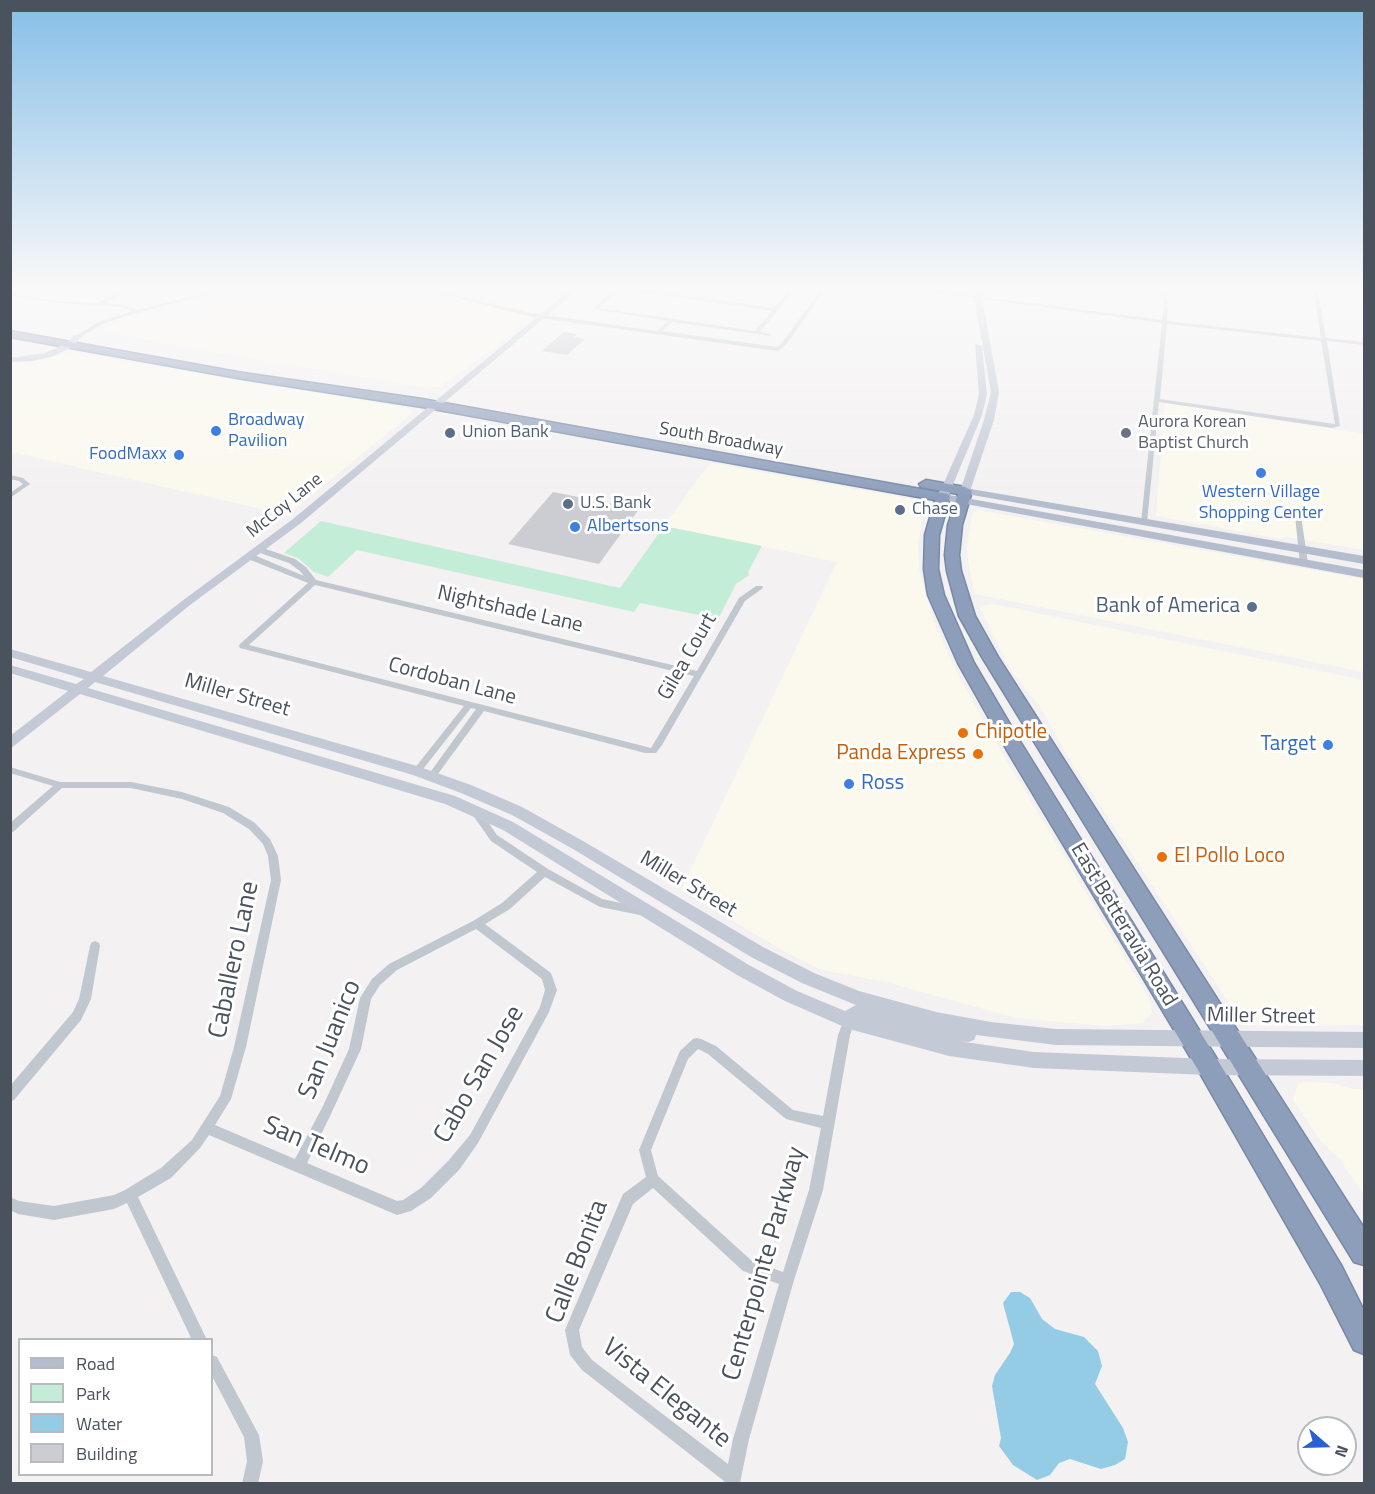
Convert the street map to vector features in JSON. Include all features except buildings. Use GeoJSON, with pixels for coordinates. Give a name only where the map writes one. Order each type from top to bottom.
{"type":"FeatureCollection","features":[{"type":"Feature","properties":{"kind":"highway","name":"South Broadway"},"geometry":{"type":"LineString","coordinates":[[149,358],[243,376],[612,431]]}},
{"type":"Feature","properties":{"kind":"highway","name":"South Broadway"},"geometry":{"type":"LineString","coordinates":[[179,358],[448,396],[612,431],[964,496]]}},
{"type":"Feature","properties":{"kind":"highway","name":"East Betteravia Road"},"geometry":{"type":"LineString","coordinates":[[945,492],[936,513],[930,552],[936,595],[966,663],[1209,1067],[1330,1275],[1365,1341]]}},
{"type":"Feature","properties":{"kind":"highway","name":"East Betteravia Road"},"geometry":{"type":"LineString","coordinates":[[964,496],[955,525],[952,555],[960,596],[967,616],[1059,770],[1365,1252]]}},
{"type":"Feature","properties":{"kind":"highway"},"geometry":{"type":"LineString","coordinates":[[1031,774],[1059,770]]}},
{"type":"Feature","properties":{"kind":"main road","name":"South Broadway"},"geometry":{"type":"LineString","coordinates":[[964,496],[1143,528],[1365,574]]}},
{"type":"Feature","properties":{"kind":"main road"},"geometry":{"type":"LineString","coordinates":[[1143,528],[1255,544],[1269,543],[1365,560]]}},
{"type":"Feature","properties":{"kind":"street"},"geometry":{"type":"LineString","coordinates":[[10,360],[41,358]]}},
{"type":"Feature","properties":{"kind":"street","name":"McCoy Lane"},"geometry":{"type":"LineString","coordinates":[[10,744],[186,603],[255,553],[494,358]]}},
{"type":"Feature","properties":{"kind":"street"},"geometry":{"type":"LineString","coordinates":[[945,492],[975,423],[983,394],[979,358]]}},
{"type":"Feature","properties":{"kind":"street"},"geometry":{"type":"LineString","coordinates":[[964,496],[989,420],[995,392],[987,358]]}},
{"type":"Feature","properties":{"kind":"street"},"geometry":{"type":"LineString","coordinates":[[1143,528],[1160,358]]}},
{"type":"Feature","properties":{"kind":"street"},"geometry":{"type":"LineString","coordinates":[[1156,400],[1335,426],[1338,424],[1328,358]]}},
{"type":"Feature","properties":{"kind":"street"},"geometry":{"type":"LineString","coordinates":[[10,477],[21,479],[27,484],[10,496]]}},
{"type":"Feature","properties":{"kind":"street"},"geometry":{"type":"LineString","coordinates":[[1298,516],[1304,563]]}},
{"type":"Feature","properties":{"kind":"street"},"geometry":{"type":"LineString","coordinates":[[255,553],[292,561],[303,569],[313,582]]}},
{"type":"Feature","properties":{"kind":"street","name":"Nightshade Lane"},"geometry":{"type":"LineString","coordinates":[[255,553],[313,582],[699,674]]}},
{"type":"Feature","properties":{"kind":"street","name":"Cordoban Lane"},"geometry":{"type":"LineString","coordinates":[[313,582],[243,646],[645,750],[653,750]]}},
{"type":"Feature","properties":{"kind":"street","name":"Gilea Court"},"geometry":{"type":"LineString","coordinates":[[653,750],[742,600],[759,588]]}},
{"type":"Feature","properties":{"kind":"street","name":"Miller Street"},"geometry":{"type":"LineString","coordinates":[[10,653],[432,776],[517,811],[757,952],[808,978],[858,998],[936,1020],[991,1030],[1056,1037],[1365,1041]]}},
{"type":"Feature","properties":{"kind":"street","name":"Miller Street"},"geometry":{"type":"LineString","coordinates":[[10,669],[398,783],[475,811],[517,831],[743,970],[791,996],[849,1021],[949,1048],[1034,1060],[1209,1067],[1365,1068]]}},
{"type":"Feature","properties":{"kind":"street"},"geometry":{"type":"LineString","coordinates":[[417,771],[469,705]]}},
{"type":"Feature","properties":{"kind":"street"},"geometry":{"type":"LineString","coordinates":[[432,776],[482,708]]}},
{"type":"Feature","properties":{"kind":"street","name":"Caballero Lane"},"geometry":{"type":"LineString","coordinates":[[10,770],[60,785],[114,783],[182,796],[239,817],[252,826],[267,842],[273,856],[276,880],[240,1047],[225,1099],[196,1144],[166,1173],[130,1195],[97,1206],[54,1213],[18,1207],[10,1203]]}},
{"type":"Feature","properties":{"kind":"street"},"geometry":{"type":"LineString","coordinates":[[10,829],[60,785]]}},
{"type":"Feature","properties":{"kind":"street","name":"Miller Street"},"geometry":{"type":"LineString","coordinates":[[475,811],[494,838],[544,872],[600,903],[652,913]]}},
{"type":"Feature","properties":{"kind":"street","name":"San Juanico"},"geometry":{"type":"LineString","coordinates":[[299,1165],[355,1049],[366,998],[376,982],[393,967],[477,924],[506,906],[544,872]]}},
{"type":"Feature","properties":{"kind":"street","name":"Cabo San Jose"},"geometry":{"type":"LineString","coordinates":[[406,1206],[426,1193],[474,1139],[545,1008],[551,990],[550,981],[477,924]]}},
{"type":"Feature","properties":{"kind":"street"},"geometry":{"type":"LineString","coordinates":[[10,1096],[77,1016],[87,989],[94,946]]}},
{"type":"Feature","properties":{"kind":"street"},"geometry":{"type":"LineString","coordinates":[[849,1021],[852,1014],[860,1011],[944,1032],[969,1034],[991,1030]]}},
{"type":"Feature","properties":{"kind":"street","name":"Centerpointe Parkway"},"geometry":{"type":"LineString","coordinates":[[733,1481],[741,1439],[787,1280],[816,1190],[843,1035],[849,1021]]}},
{"type":"Feature","properties":{"kind":"street"},"geometry":{"type":"LineString","coordinates":[[787,1280],[748,1266],[653,1180],[645,1150],[684,1054],[697,1043],[712,1050],[790,1115],[827,1123]]}},
{"type":"Feature","properties":{"kind":"street","name":"San Telmo"},"geometry":{"type":"LineString","coordinates":[[208,1128],[397,1208],[406,1206]]}},
{"type":"Feature","properties":{"kind":"street","name":"Calle Bonita"},"geometry":{"type":"LineString","coordinates":[[572,1344],[572,1330],[628,1199],[653,1180]]}},
{"type":"Feature","properties":{"kind":"street"},"geometry":{"type":"LineString","coordinates":[[130,1195],[199,1338]]}},
{"type":"Feature","properties":{"kind":"street","name":"Vista Elegante"},"geometry":{"type":"LineString","coordinates":[[572,1344],[587,1365],[733,1481]]}},
{"type":"Feature","properties":{"kind":"street"},"geometry":{"type":"LineString","coordinates":[[213,1364],[251,1436],[255,1461],[250,1484]]}},
{"type":"Feature","properties":{"kind":"shaded area","name":"Broadway Pavilion"},"geometry":{"type":"Polygon","coordinates":[[[51,358],[105,358],[408,408],[413,412],[288,515],[11,452],[11,363],[51,358]]]}},
{"type":"Feature","properties":{"kind":"shaded area"},"geometry":{"type":"Polygon","coordinates":[[[248,358],[480,358],[441,386],[429,388],[248,358]]]}},
{"type":"Feature","properties":{"kind":"shaded area","name":"Western Village Shopping Center"},"geometry":{"type":"Polygon","coordinates":[[[1165,402],[1364,434],[1364,550],[1288,537],[1281,539],[1156,516],[1165,402]]]}},
{"type":"Feature","properties":{"kind":"shaded area"},"geometry":{"type":"Polygon","coordinates":[[[710,463],[917,500],[924,505],[918,545],[919,569],[933,620],[959,677],[1007,761],[1149,998],[1152,1013],[1142,1023],[1107,1026],[1016,1018],[886,982],[822,970],[787,953],[681,890],[837,562],[664,526],[710,463]]]}},
{"type":"Feature","properties":{"kind":"shaded area"},"geometry":{"type":"Polygon","coordinates":[[[977,510],[1364,579],[1364,672],[975,594],[967,548],[972,514],[977,510]]]}},
{"type":"Feature","properties":{"kind":"shaded area"},"geometry":{"type":"Polygon","coordinates":[[[993,604],[1364,680],[1364,1025],[1256,1026],[1231,1006],[1064,750],[1041,708],[1011,671],[979,606],[993,604]]]}},
{"type":"Feature","properties":{"kind":"shaded area"},"geometry":{"type":"Polygon","coordinates":[[[1331,1083],[1353,1089],[1364,1089],[1364,1196],[1339,1158],[1321,1141],[1293,1100],[1298,1084],[1331,1083]]]}},
{"type":"Feature","properties":{"kind":"green space"},"geometry":{"type":"Polygon","coordinates":[[[321,521],[620,588],[664,526],[762,546],[748,572],[749,575],[736,584],[718,619],[640,603],[634,612],[357,550],[328,577],[314,572],[298,558],[284,553],[321,521]]]}},
{"type":"Feature","properties":{"kind":"water"},"geometry":{"type":"Polygon","coordinates":[[[1011,1292],[1020,1292],[1030,1298],[1042,1319],[1055,1329],[1084,1337],[1098,1351],[1102,1366],[1095,1384],[1123,1428],[1128,1442],[1125,1459],[1101,1469],[1070,1459],[1059,1463],[1050,1475],[1037,1480],[1013,1465],[999,1446],[1001,1438],[992,1386],[995,1375],[1014,1344],[1003,1303],[1011,1292]]]}},
{"type":"Feature","properties":{"kind":"place","name":"Broadway Pavilion"},"geometry":{"type":"Point","coordinates":[216,431]}},
{"type":"Feature","properties":{"kind":"place","name":"Union Bank"},"geometry":{"type":"Point","coordinates":[450,433]}},
{"type":"Feature","properties":{"kind":"place","name":"Aurora Korean Baptist Church"},"geometry":{"type":"Point","coordinates":[1126,433]}},
{"type":"Feature","properties":{"kind":"place","name":"FoodMaxx"},"geometry":{"type":"Point","coordinates":[179,455]}},
{"type":"Feature","properties":{"kind":"place","name":"Western Village Shopping Center"},"geometry":{"type":"Point","coordinates":[1261,473]}},
{"type":"Feature","properties":{"kind":"place","name":"U.S. Bank"},"geometry":{"type":"Point","coordinates":[568,504]}},
{"type":"Feature","properties":{"kind":"place","name":"Chase"},"geometry":{"type":"Point","coordinates":[900,510]}},
{"type":"Feature","properties":{"kind":"place","name":"Albertsons"},"geometry":{"type":"Point","coordinates":[575,527]}},
{"type":"Feature","properties":{"kind":"place","name":"Bank of America"},"geometry":{"type":"Point","coordinates":[1252,607]}},
{"type":"Feature","properties":{"kind":"place","name":"Chipotle"},"geometry":{"type":"Point","coordinates":[963,733]}},
{"type":"Feature","properties":{"kind":"place","name":"Target"},"geometry":{"type":"Point","coordinates":[1328,745]}},
{"type":"Feature","properties":{"kind":"place","name":"Panda Express"},"geometry":{"type":"Point","coordinates":[978,754]}},
{"type":"Feature","properties":{"kind":"place","name":"Ross"},"geometry":{"type":"Point","coordinates":[849,784]}},
{"type":"Feature","properties":{"kind":"place","name":"El Pollo Loco"},"geometry":{"type":"Point","coordinates":[1162,857]}}]}
